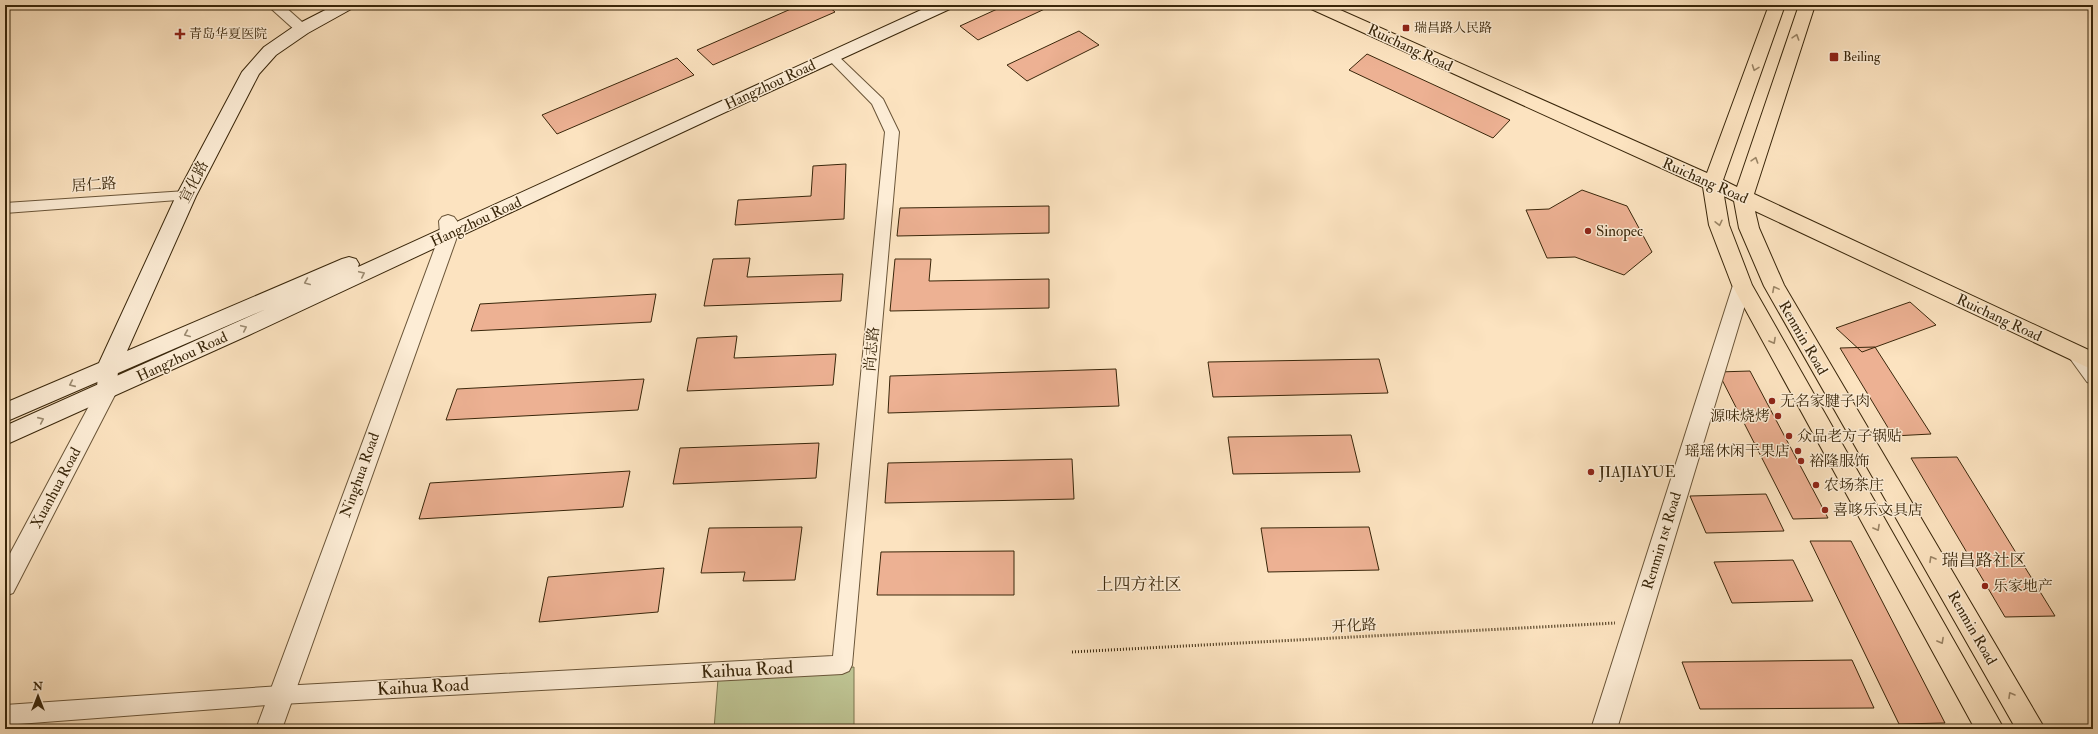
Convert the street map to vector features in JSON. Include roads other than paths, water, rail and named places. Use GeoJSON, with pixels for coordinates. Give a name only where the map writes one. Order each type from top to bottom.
{"type":"FeatureCollection","features":[{"type":"Feature","properties":{"kind":"main road","name":"宣化路"},"geometry":{"type":"LineString","coordinates":[[108,368],[186,196],[251,72],[270,51],[302,29],[347,5]]}},
{"type":"Feature","properties":{"kind":"main road","name":"Hangzhou Road"},"geometry":{"type":"LineString","coordinates":[[5,413],[108,368],[449,227],[510,194],[916,5]]}},
{"type":"Feature","properties":{"kind":"main road","name":"Hangzhou Road"},"geometry":{"type":"LineString","coordinates":[[5,436],[107,391],[449,227],[946,5]]}},
{"type":"Feature","properties":{"kind":"main road","name":"Ruichang Road"},"geometry":{"type":"LineString","coordinates":[[1315,5],[1743,197],[2093,362]]}},
{"type":"Feature","properties":{"kind":"main road","name":"Renmin Road"},"geometry":{"type":"LineString","coordinates":[[1777,5],[1712,184],[1719,225],[1742,285],[1990,729]]}},
{"type":"Feature","properties":{"kind":"main road","name":"Renmin Road"},"geometry":{"type":"LineString","coordinates":[[1807,5],[1743,197],[1748,228],[1774,286],[2031,729]]}},
{"type":"Feature","properties":{"kind":"street"},"geometry":{"type":"LineString","coordinates":[[274,5],[302,29]]}},
{"type":"Feature","properties":{"kind":"street","name":"尚志路"},"geometry":{"type":"LineString","coordinates":[[830,56],[878,102],[892,132],[842,665]]}},
{"type":"Feature","properties":{"kind":"street","name":"居仁路"},"geometry":{"type":"LineString","coordinates":[[5,208],[186,196]]}},
{"type":"Feature","properties":{"kind":"street","name":"Ninghua Road"},"geometry":{"type":"LineString","coordinates":[[269,729],[449,227]]}},
{"type":"Feature","properties":{"kind":"street","name":"Renmin 1st Road"},"geometry":{"type":"LineString","coordinates":[[1604,729],[1742,285]]}},
{"type":"Feature","properties":{"kind":"street"},"geometry":{"type":"LineString","coordinates":[[2074,353],[2093,378]]}},
{"type":"Feature","properties":{"kind":"street","name":"宣化路"},"geometry":{"type":"LineString","coordinates":[[107,391],[108,368]]}},
{"type":"Feature","properties":{"kind":"street","name":"Xuanhua Road"},"geometry":{"type":"LineString","coordinates":[[5,586],[107,391]]}},
{"type":"Feature","properties":{"kind":"street","name":"Kaihua Road"},"geometry":{"type":"LineString","coordinates":[[5,715],[281,695],[842,665]]}},
{"type":"Feature","properties":{"kind":"place","name":"瑞昌路人民路"},"geometry":{"type":"Point","coordinates":[1406,28]}},
{"type":"Feature","properties":{"kind":"place","name":"青岛华夏医院"},"geometry":{"type":"Point","coordinates":[180,34]}},
{"type":"Feature","properties":{"kind":"place","name":"Beiling"},"geometry":{"type":"Point","coordinates":[1834,57]}},
{"type":"Feature","properties":{"kind":"place","name":"Sinopec"},"geometry":{"type":"Point","coordinates":[1588,231]}},
{"type":"Feature","properties":{"kind":"place","name":"无名家腱子肉"},"geometry":{"type":"Point","coordinates":[1772,401]}},
{"type":"Feature","properties":{"kind":"place","name":"源味烧烤"},"geometry":{"type":"Point","coordinates":[1778,416]}},
{"type":"Feature","properties":{"kind":"place","name":"众品老方子锅贴"},"geometry":{"type":"Point","coordinates":[1789,436]}},
{"type":"Feature","properties":{"kind":"place","name":"瑶瑶休闲干果店"},"geometry":{"type":"Point","coordinates":[1798,451]}},
{"type":"Feature","properties":{"kind":"place","name":"裕隆服饰"},"geometry":{"type":"Point","coordinates":[1801,461]}},
{"type":"Feature","properties":{"kind":"place","name":"JIAJIAYUE"},"geometry":{"type":"Point","coordinates":[1591,472]}},
{"type":"Feature","properties":{"kind":"place","name":"农场茶庄"},"geometry":{"type":"Point","coordinates":[1816,485]}},
{"type":"Feature","properties":{"kind":"place","name":"喜哆乐文具店"},"geometry":{"type":"Point","coordinates":[1825,510]}},
{"type":"Feature","properties":{"kind":"place","name":"乐家地产"},"geometry":{"type":"Point","coordinates":[1985,586]}},
{"type":"Feature","properties":{"kind":"district","name":"瑞昌路社区"},"geometry":{"type":"Point","coordinates":[1984,560]}},
{"type":"Feature","properties":{"kind":"district","name":"上四方社区"},"geometry":{"type":"Point","coordinates":[1139,584]}}]}
